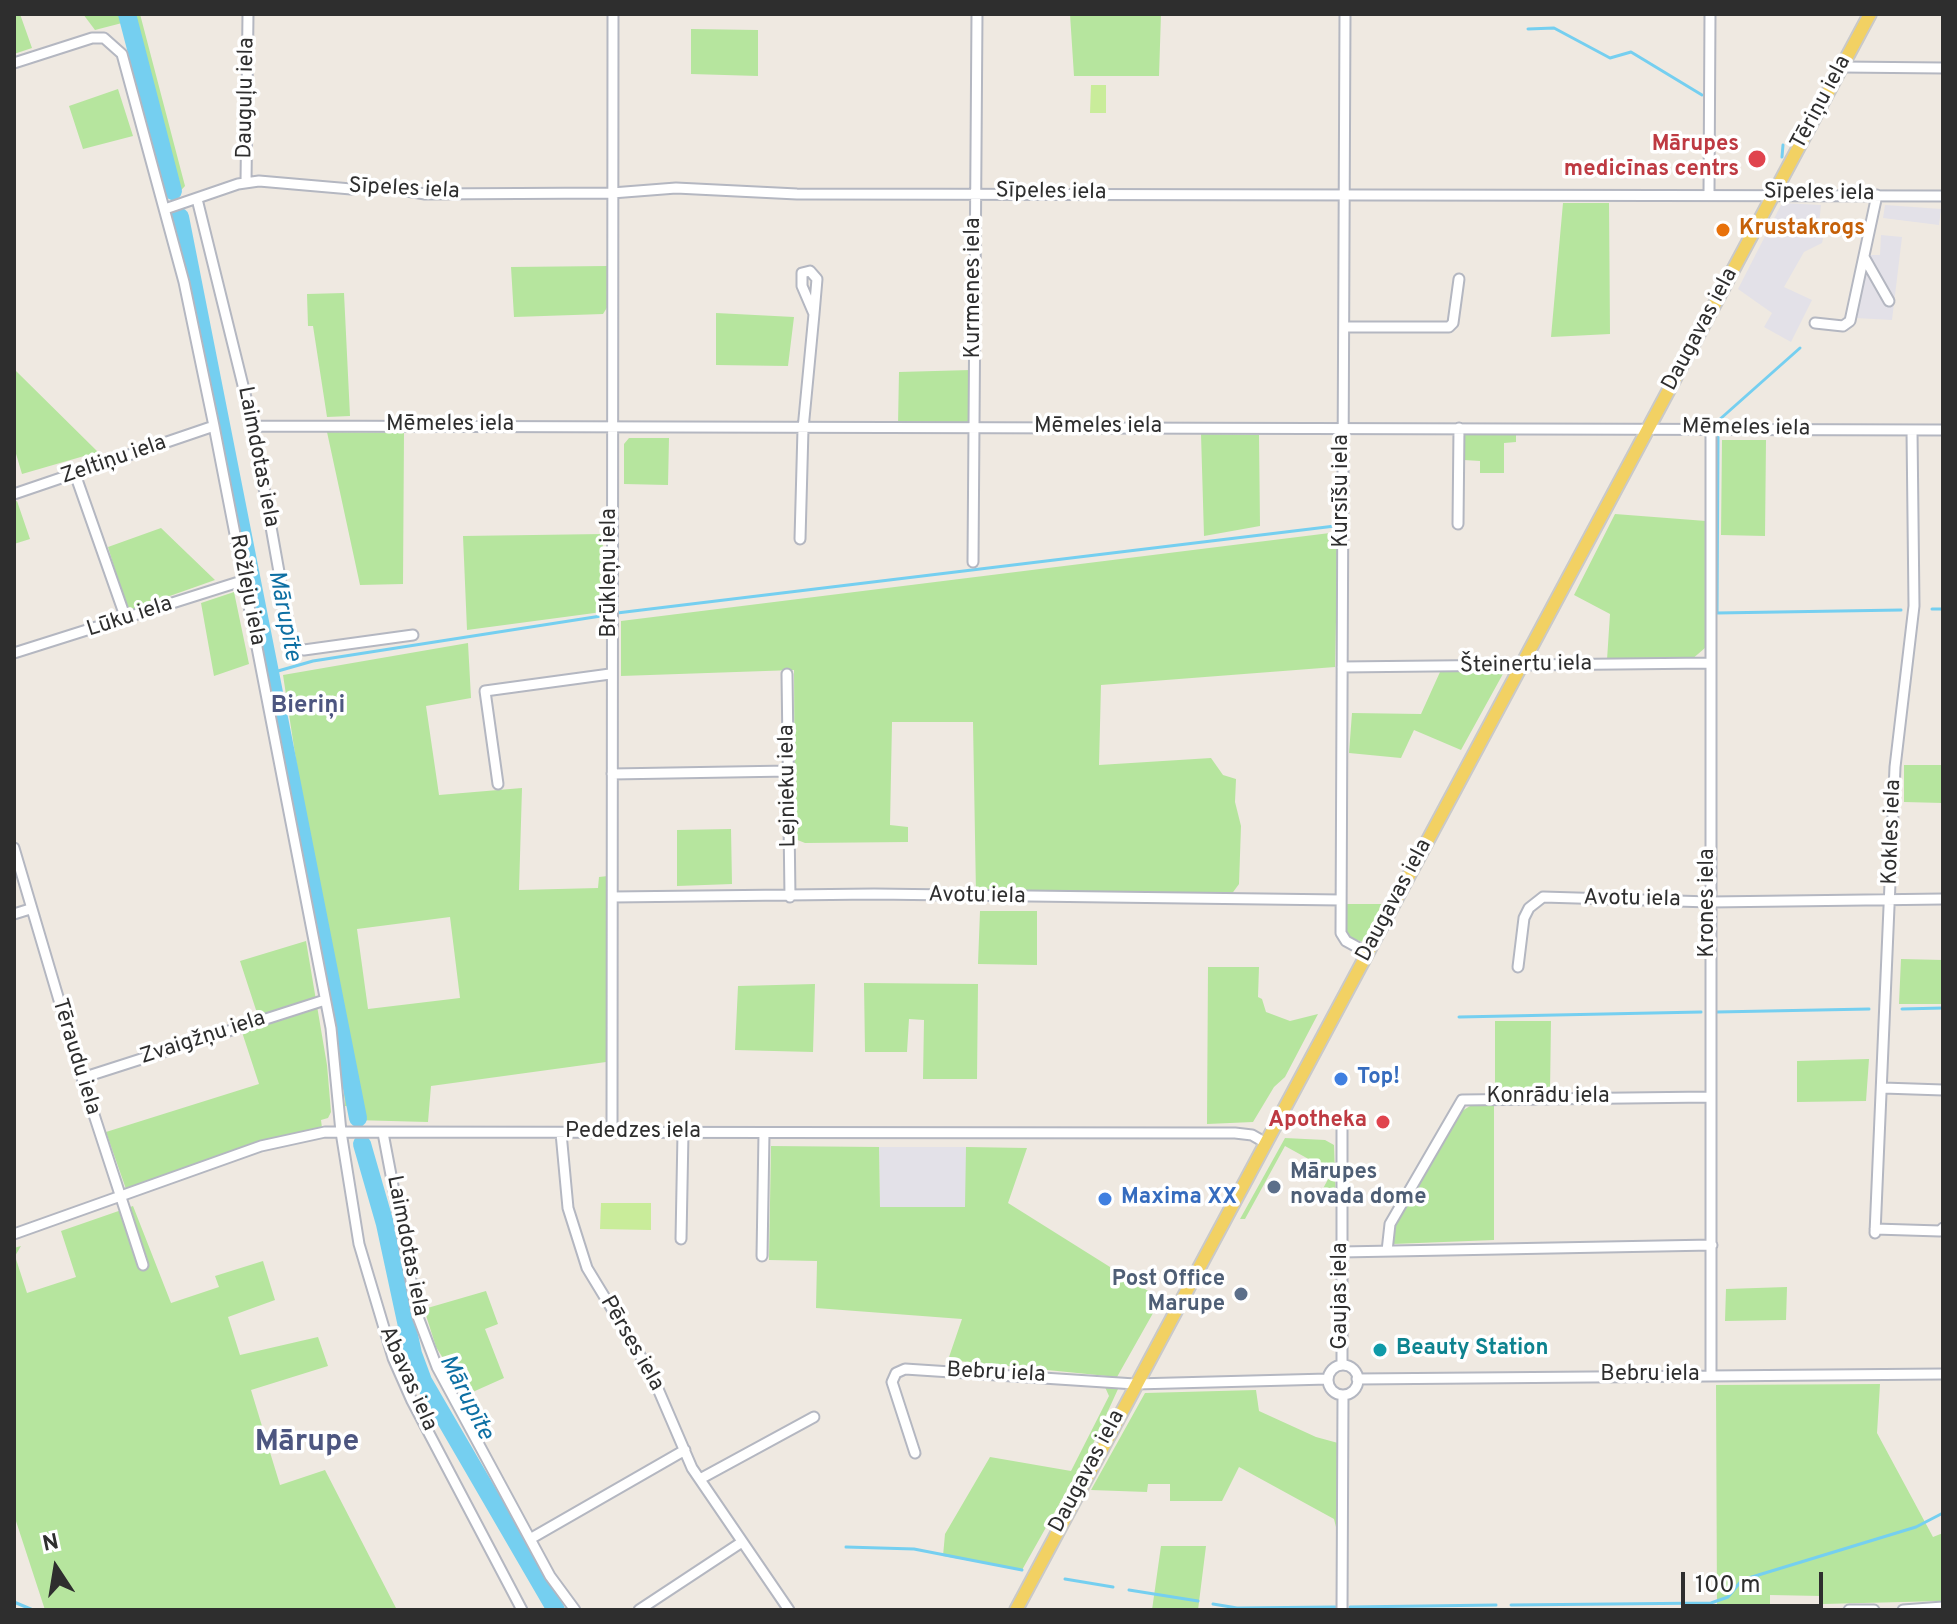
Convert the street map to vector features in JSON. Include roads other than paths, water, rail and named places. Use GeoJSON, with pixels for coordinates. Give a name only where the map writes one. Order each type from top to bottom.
{"type":"FeatureCollection","features":[{"type":"Feature","properties":{"kind":"main road","name":"Tēriņu iela"},"geometry":{"type":"LineString","coordinates":[[1774,193],[1870,14]]}},
{"type":"Feature","properties":{"kind":"main road","name":"Daugavas iela"},"geometry":{"type":"LineString","coordinates":[[1016,1610],[1774,193]]}},
{"type":"Feature","properties":{"kind":"street","name":"Dauguļu iela"},"geometry":{"type":"LineString","coordinates":[[246,182],[248,14]]}},
{"type":"Feature","properties":{"kind":"street","name":"Brūkleņu iela"},"geometry":{"type":"LineString","coordinates":[[612,1133],[610,674],[613,14]]}},
{"type":"Feature","properties":{"kind":"street","name":"Kurmenes iela"},"geometry":{"type":"LineString","coordinates":[[973,562],[977,14]]}},
{"type":"Feature","properties":{"kind":"street","name":"Kursīšu iela"},"geometry":{"type":"LineString","coordinates":[[1345,14],[1341,900],[1343,938],[1368,953]]}},
{"type":"Feature","properties":{"kind":"street"},"geometry":{"type":"LineString","coordinates":[[1709,193],[1710,14]]}},
{"type":"Feature","properties":{"kind":"street","name":"Rožleju iela"},"geometry":{"type":"LineString","coordinates":[[14,63],[92,38],[104,38],[122,54],[165,209],[214,426],[325,1000],[336,1065],[341,1132]]}},
{"type":"Feature","properties":{"kind":"street"},"geometry":{"type":"LineString","coordinates":[[1842,67],[1943,68]]}},
{"type":"Feature","properties":{"kind":"street","name":"Sīpeles iela"},"geometry":{"type":"LineString","coordinates":[[165,209],[246,182],[351,189],[376,186],[425,194],[612,193],[676,188],[797,194],[1774,193],[1943,196]]}},
{"type":"Feature","properties":{"kind":"street"},"geometry":{"type":"LineString","coordinates":[[1815,323],[1843,326],[1850,321],[1877,195]]}},
{"type":"Feature","properties":{"kind":"street","name":"Laimdotas iela"},"geometry":{"type":"LineString","coordinates":[[197,199],[253,426],[292,645],[304,650],[413,635]]}},
{"type":"Feature","properties":{"kind":"street"},"geometry":{"type":"LineString","coordinates":[[1864,257],[1889,301]]}},
{"type":"Feature","properties":{"kind":"street"},"geometry":{"type":"LineString","coordinates":[[1344,327],[1449,327],[1453,323],[1459,279]]}},
{"type":"Feature","properties":{"kind":"street"},"geometry":{"type":"LineString","coordinates":[[800,539],[803,429],[814,314]]}},
{"type":"Feature","properties":{"kind":"street","name":"Zeltiņu iela"},"geometry":{"type":"LineString","coordinates":[[14,494],[214,426]]}},
{"type":"Feature","properties":{"kind":"street","name":"Mēmeles iela"},"geometry":{"type":"LineString","coordinates":[[253,426],[803,429],[1343,426],[1943,430]]}},
{"type":"Feature","properties":{"kind":"street"},"geometry":{"type":"LineString","coordinates":[[1458,524],[1459,428]]}},
{"type":"Feature","properties":{"kind":"street","name":"Krones iela"},"geometry":{"type":"LineString","coordinates":[[1711,430],[1711,1376]]}},
{"type":"Feature","properties":{"kind":"street","name":"Kokles iela"},"geometry":{"type":"LineString","coordinates":[[1912,430],[1914,597],[1898,727],[1875,1231],[1940,1231],[1943,1228]]}},
{"type":"Feature","properties":{"kind":"street"},"geometry":{"type":"LineString","coordinates":[[75,474],[126,619]]}},
{"type":"Feature","properties":{"kind":"street","name":"Lūku iela"},"geometry":{"type":"LineString","coordinates":[[14,653],[245,580]]}},
{"type":"Feature","properties":{"kind":"street","name":"Šteinertu iela"},"geometry":{"type":"LineString","coordinates":[[1342,667],[1709,663]]}},
{"type":"Feature","properties":{"kind":"street"},"geometry":{"type":"LineString","coordinates":[[498,784],[485,691],[610,674]]}},
{"type":"Feature","properties":{"kind":"street","name":"Lejnieku iela"},"geometry":{"type":"LineString","coordinates":[[787,674],[790,897]]}},
{"type":"Feature","properties":{"kind":"street"},"geometry":{"type":"LineString","coordinates":[[612,774],[789,771]]}},
{"type":"Feature","properties":{"kind":"street","name":"Tēraudu iela"},"geometry":{"type":"LineString","coordinates":[[14,848],[119,1198],[143,1265]]}},
{"type":"Feature","properties":{"kind":"street","name":"Avotu iela"},"geometry":{"type":"LineString","coordinates":[[613,897],[874,894],[1341,900]]}},
{"type":"Feature","properties":{"kind":"street","name":"Avotu iela"},"geometry":{"type":"LineString","coordinates":[[1518,967],[1524,918],[1529,908],[1543,897],[1710,902],[1943,899]]}},
{"type":"Feature","properties":{"kind":"street"},"geometry":{"type":"LineString","coordinates":[[14,914],[30,909]]}},
{"type":"Feature","properties":{"kind":"street","name":"Zvaigžņu iela"},"geometry":{"type":"LineString","coordinates":[[82,1078],[325,1000]]}},
{"type":"Feature","properties":{"kind":"street"},"geometry":{"type":"LineString","coordinates":[[1883,1088],[1943,1090]]}},
{"type":"Feature","properties":{"kind":"street","name":"Konrādu iela"},"geometry":{"type":"LineString","coordinates":[[1387,1251],[1390,1224],[1462,1100],[1709,1097]]}},
{"type":"Feature","properties":{"kind":"street","name":"Gaujas iela"},"geometry":{"type":"LineString","coordinates":[[1342,1130],[1342,1365]]}},
{"type":"Feature","properties":{"kind":"street","name":"Pededzes iela"},"geometry":{"type":"LineString","coordinates":[[14,1234],[279,1140],[341,1132],[1235,1133],[1252,1135],[1266,1143]]}},
{"type":"Feature","properties":{"kind":"street","name":"Abavas iela"},"geometry":{"type":"LineString","coordinates":[[341,1132],[359,1244],[393,1358],[412,1401],[522,1610]]}},
{"type":"Feature","properties":{"kind":"street","name":"Laimdotas iela"},"geometry":{"type":"LineString","coordinates":[[383,1133],[418,1317],[437,1367],[530,1539]]}},
{"type":"Feature","properties":{"kind":"street","name":"Pērses iela"},"geometry":{"type":"LineString","coordinates":[[561,1133],[568,1208],[587,1268],[652,1375],[700,1479],[789,1610]]}},
{"type":"Feature","properties":{"kind":"street"},"geometry":{"type":"LineString","coordinates":[[681,1239],[683,1133]]}},
{"type":"Feature","properties":{"kind":"street"},"geometry":{"type":"LineString","coordinates":[[762,1256],[764,1133]]}},
{"type":"Feature","properties":{"kind":"street"},"geometry":{"type":"LineString","coordinates":[[1341,1252],[1712,1245]]}},
{"type":"Feature","properties":{"kind":"street"},"geometry":{"type":"LineString","coordinates":[[1342,1365],[1353,1369],[1357,1379],[1354,1390],[1343,1395],[1332,1390],[1328,1379],[1332,1369],[1342,1365]]}},
{"type":"Feature","properties":{"kind":"street","name":"Bebru iela"},"geometry":{"type":"LineString","coordinates":[[915,1453],[892,1382],[896,1373],[905,1369],[1135,1384],[1328,1379]]}},
{"type":"Feature","properties":{"kind":"street","name":"Bebru iela"},"geometry":{"type":"LineString","coordinates":[[1357,1379],[1943,1374]]}},
{"type":"Feature","properties":{"kind":"street"},"geometry":{"type":"LineString","coordinates":[[1342,1610],[1343,1395]]}},
{"type":"Feature","properties":{"kind":"street"},"geometry":{"type":"LineString","coordinates":[[700,1479],[814,1417]]}},
{"type":"Feature","properties":{"kind":"street"},"geometry":{"type":"LineString","coordinates":[[575,1610],[530,1539],[685,1450]]}},
{"type":"Feature","properties":{"kind":"street"},"geometry":{"type":"LineString","coordinates":[[639,1610],[742,1542]]}},
{"type":"Feature","properties":{"kind":"street"},"geometry":{"type":"LineString","coordinates":[[1903,1610],[1943,1607]]}},
{"type":"Feature","properties":{"kind":"street"},"geometry":{"type":"LineString","coordinates":[[1849,1610],[1874,1610]]}},
{"type":"Feature","properties":{"kind":"waterway","name":"Mārupīte"},"geometry":{"type":"LineString","coordinates":[[127,14],[173,191]]}},
{"type":"Feature","properties":{"kind":"waterway"},"geometry":{"type":"LineString","coordinates":[[1528,29],[1554,28],[1610,58],[1631,52],[1702,95]]}},
{"type":"Feature","properties":{"kind":"waterway"},"geometry":{"type":"LineString","coordinates":[[1782,157],[1783,145]]}},
{"type":"Feature","properties":{"kind":"waterway","name":"Mārupīte"},"geometry":{"type":"LineString","coordinates":[[180,217],[358,1118]]}},
{"type":"Feature","properties":{"kind":"waterway"},"geometry":{"type":"LineString","coordinates":[[1719,420],[1800,348]]}},
{"type":"Feature","properties":{"kind":"waterway"},"geometry":{"type":"LineString","coordinates":[[1718,436],[1717,613],[1901,610]]}},
{"type":"Feature","properties":{"kind":"waterway"},"geometry":{"type":"LineString","coordinates":[[617,613],[1335,526]]}},
{"type":"Feature","properties":{"kind":"waterway"},"geometry":{"type":"LineString","coordinates":[[1932,609],[1943,609]]}},
{"type":"Feature","properties":{"kind":"waterway"},"geometry":{"type":"LineString","coordinates":[[271,673],[313,661],[601,616]]}},
{"type":"Feature","properties":{"kind":"waterway"},"geometry":{"type":"LineString","coordinates":[[1902,1009],[1943,1008]]}},
{"type":"Feature","properties":{"kind":"waterway"},"geometry":{"type":"LineString","coordinates":[[1717,1012],[1869,1009]]}},
{"type":"Feature","properties":{"kind":"waterway"},"geometry":{"type":"LineString","coordinates":[[1459,1017],[1701,1012]]}},
{"type":"Feature","properties":{"kind":"waterway","name":"Mārupīte"},"geometry":{"type":"LineString","coordinates":[[362,1144],[385,1224],[413,1354],[423,1381],[556,1610]]}},
{"type":"Feature","properties":{"kind":"waterway"},"geometry":{"type":"LineString","coordinates":[[1511,1605],[1711,1603],[1728,1597],[1742,1580],[1916,1527],[1943,1513]]}},
{"type":"Feature","properties":{"kind":"waterway"},"geometry":{"type":"LineString","coordinates":[[846,1547],[914,1549],[1022,1570]]}},
{"type":"Feature","properties":{"kind":"waterway"},"geometry":{"type":"LineString","coordinates":[[1065,1579],[1113,1587]]}},
{"type":"Feature","properties":{"kind":"waterway"},"geometry":{"type":"LineString","coordinates":[[1129,1590],[1198,1601]]}},
{"type":"Feature","properties":{"kind":"waterway"},"geometry":{"type":"LineString","coordinates":[[14,1602],[33,1610]]}},
{"type":"Feature","properties":{"kind":"waterway"},"geometry":{"type":"LineString","coordinates":[[1213,1604],[1237,1608],[1335,1607]]}},
{"type":"Feature","properties":{"kind":"waterway"},"geometry":{"type":"LineString","coordinates":[[1350,1607],[1496,1605]]}},
{"type":"Feature","properties":{"kind":"place","name":"Mārupes medicīnas centrs"},"geometry":{"type":"Point","coordinates":[1757,159]}},
{"type":"Feature","properties":{"kind":"place","name":"Krustakrogs"},"geometry":{"type":"Point","coordinates":[1723,230]}},
{"type":"Feature","properties":{"kind":"place","name":"Top!"},"geometry":{"type":"Point","coordinates":[1341,1079]}},
{"type":"Feature","properties":{"kind":"place","name":"Apotheka"},"geometry":{"type":"Point","coordinates":[1383,1122]}},
{"type":"Feature","properties":{"kind":"place","name":"Mārupes novada dome"},"geometry":{"type":"Point","coordinates":[1274,1187]}},
{"type":"Feature","properties":{"kind":"place","name":"Maxima XX"},"geometry":{"type":"Point","coordinates":[1105,1199]}},
{"type":"Feature","properties":{"kind":"place","name":"Post Office Marupe"},"geometry":{"type":"Point","coordinates":[1241,1294]}},
{"type":"Feature","properties":{"kind":"place","name":"Beauty Station"},"geometry":{"type":"Point","coordinates":[1380,1350]}},
{"type":"Feature","properties":{"kind":"district","name":"Bieriņi"},"geometry":{"type":"Point","coordinates":[308,707]}},
{"type":"Feature","properties":{"kind":"district","name":"Mārupe"},"geometry":{"type":"Point","coordinates":[307,1444]}}]}
